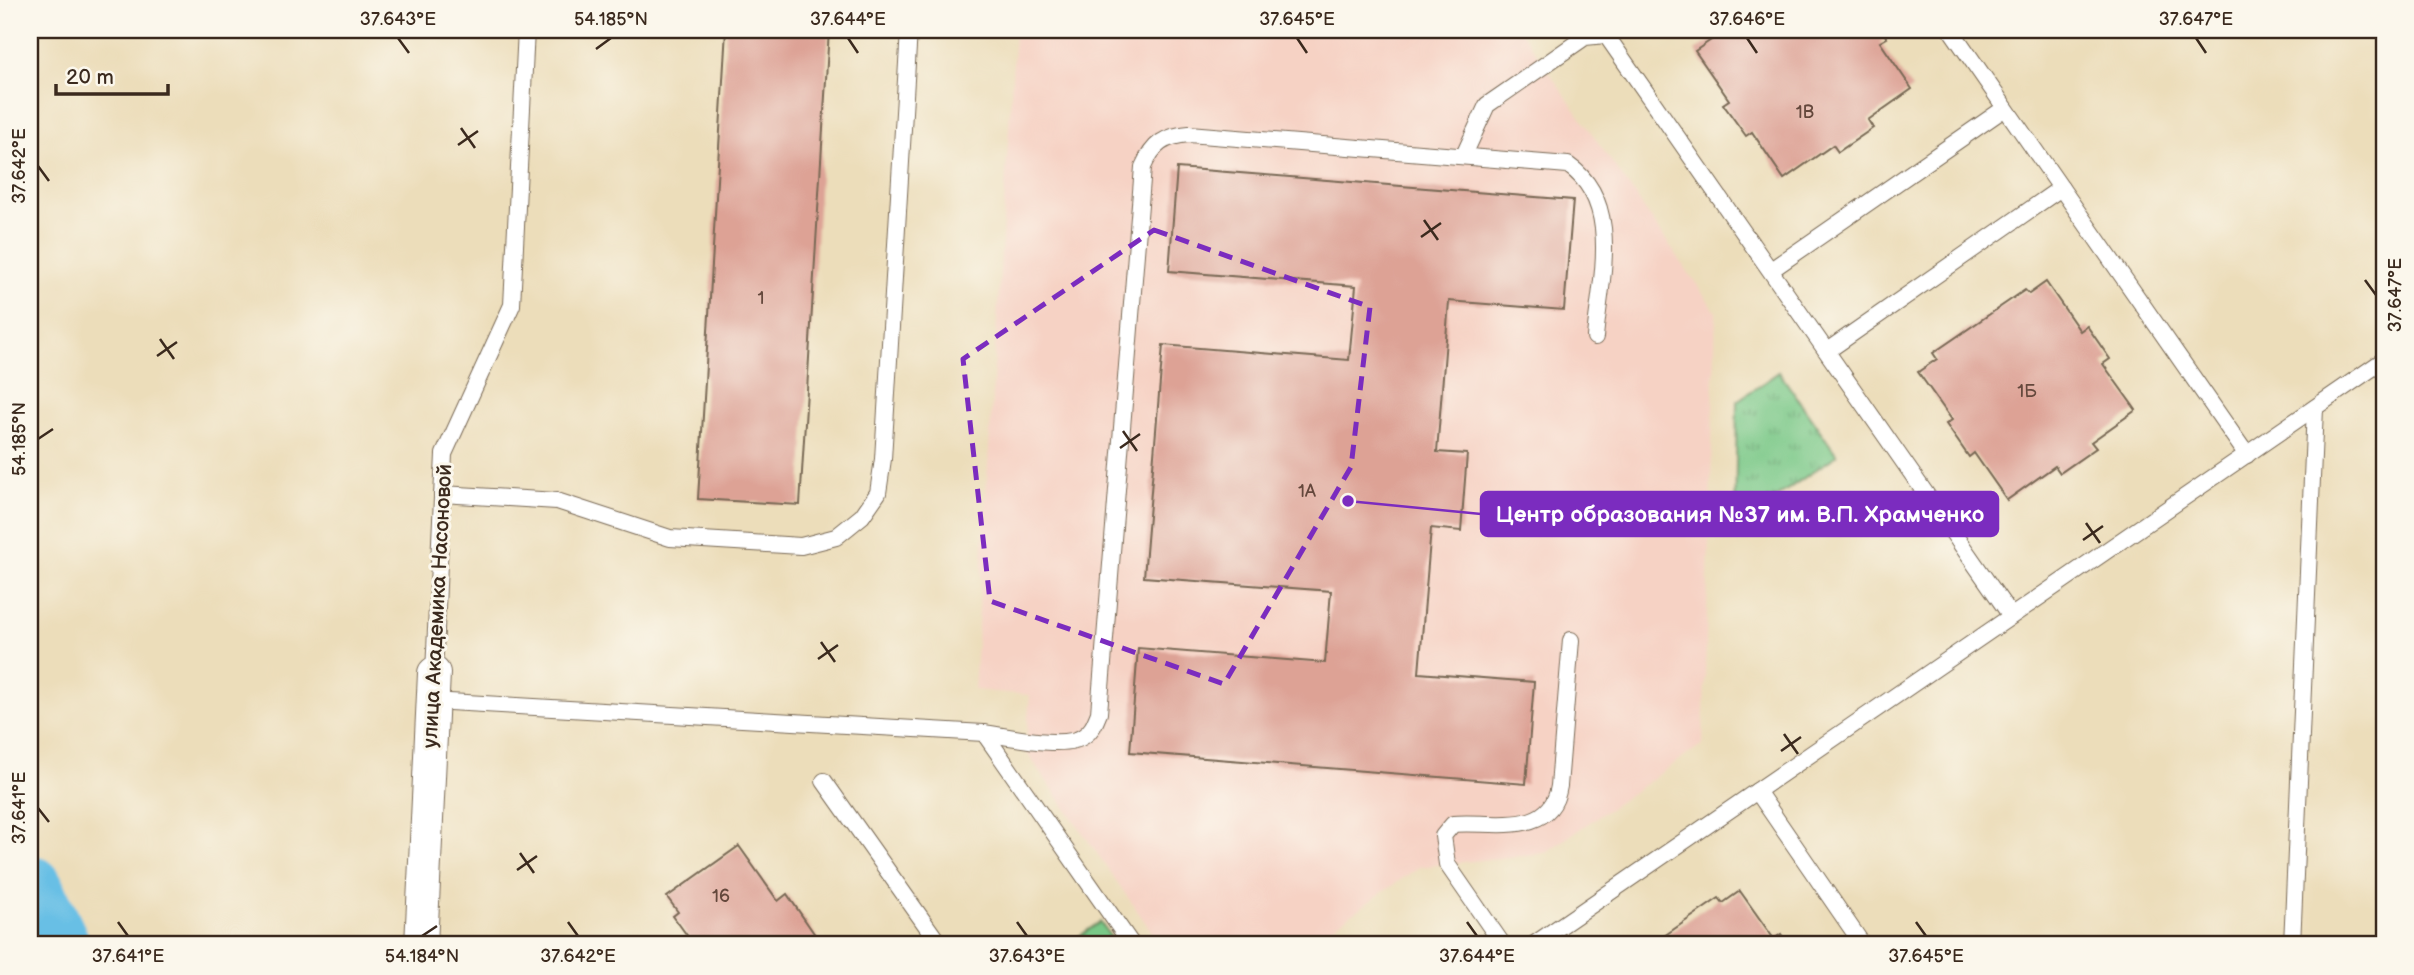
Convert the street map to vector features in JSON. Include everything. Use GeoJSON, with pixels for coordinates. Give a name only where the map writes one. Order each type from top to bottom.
{"type":"FeatureCollection","features":[{"type":"Feature","properties":{"kind":"street","name":"улица Академика Насоновой"},"geometry":{"type":"LineString","coordinates":[[421,945],[433,687]]}},
{"type":"Feature","properties":{"kind":"lane","name":"улица Академика Насоновой"},"geometry":{"type":"LineString","coordinates":[[433,687],[444,454],[512,305],[526,30]]}},
{"type":"Feature","properties":{"kind":"lane"},"geometry":{"type":"LineString","coordinates":[[442,494],[557,501],[670,538],[801,545],[836,537],[862,516],[878,493],[883,459],[909,30]]}},
{"type":"Feature","properties":{"kind":"lane"},"geometry":{"type":"LineString","coordinates":[[1951,30],[2247,455]]}},
{"type":"Feature","properties":{"kind":"lane"},"geometry":{"type":"LineString","coordinates":[[1464,155],[1488,105],[1585,37],[1610,32],[2011,616]]}},
{"type":"Feature","properties":{"kind":"lane"},"geometry":{"type":"LineString","coordinates":[[1771,270],[2005,108]]}},
{"type":"Feature","properties":{"kind":"lane"},"geometry":{"type":"LineString","coordinates":[[433,687],[1070,742],[1083,737],[1094,727],[1099,713],[1143,167],[1151,149],[1168,136],[1189,134],[1568,165],[1583,179],[1600,203],[1604,217],[1595,337]]}},
{"type":"Feature","properties":{"kind":"lane"},"geometry":{"type":"LineString","coordinates":[[1827,351],[2061,188]]}},
{"type":"Feature","properties":{"kind":"lane"},"geometry":{"type":"LineString","coordinates":[[1532,945],[2384,360]]}},
{"type":"Feature","properties":{"kind":"lane"},"geometry":{"type":"LineString","coordinates":[[2292,945],[2315,408]]}},
{"type":"Feature","properties":{"kind":"lane"},"geometry":{"type":"LineString","coordinates":[[1503,945],[1447,864],[1443,836],[1453,824],[1513,826],[1525,823],[1554,803],[1559,786],[1571,640]]}},
{"type":"Feature","properties":{"kind":"lane"},"geometry":{"type":"LineString","coordinates":[[984,733],[1132,945]]}},
{"type":"Feature","properties":{"kind":"lane"},"geometry":{"type":"LineString","coordinates":[[824,781],[940,945]]}},
{"type":"Feature","properties":{"kind":"lane"},"geometry":{"type":"LineString","coordinates":[[1756,791],[1863,945]]}},
{"type":"Feature","properties":{"kind":"highlighted area"},"geometry":{"type":"Polygon","coordinates":[[[1154,230],[1370,307],[1351,467],[1224,684],[990,601],[963,359],[1154,230]]]}},
{"type":"Feature","properties":{"kind":"shaded area"},"geometry":{"type":"Polygon","coordinates":[[[1015,30],[1520,30],[1716,312],[1703,744],[1545,853],[1419,867],[1307,945],[1161,945],[1025,750],[1030,695],[974,690],[1015,30]]]}},
{"type":"Feature","properties":{"kind":"green space"},"geometry":{"type":"Polygon","coordinates":[[[1779,372],[1837,455],[1735,526],[1737,401],[1779,372]]]}},
{"type":"Feature","properties":{"kind":"green space"},"geometry":{"type":"Polygon","coordinates":[[[1100,922],[1116,945],[1067,945],[1100,922]]]}},
{"type":"Feature","properties":{"kind":"building"},"geometry":{"type":"Polygon","coordinates":[[[726,30],[829,30],[800,505],[698,499],[726,30]]]}},
{"type":"Feature","properties":{"kind":"building"},"geometry":{"type":"Polygon","coordinates":[[[1715,30],[1881,30],[1887,38],[1880,42],[1912,89],[1868,120],[1873,128],[1838,152],[1833,145],[1784,179],[1752,132],[1746,136],[1723,104],[1729,100],[1695,51],[1714,38],[1711,33],[1715,30]]]}},
{"type":"Feature","properties":{"kind":"building"},"geometry":{"type":"Polygon","coordinates":[[[1177,168],[1573,200],[1564,310],[1449,301],[1437,452],[1467,454],[1461,531],[1431,528],[1419,673],[1534,682],[1526,784],[1130,752],[1138,648],[1325,663],[1331,591],[1144,577],[1163,345],[1349,360],[1356,286],[1169,271],[1177,168]]]}},
{"type":"Feature","properties":{"kind":"building"},"geometry":{"type":"Polygon","coordinates":[[[2046,282],[2080,331],[2087,326],[2110,359],[2103,364],[2136,410],[2091,442],[2096,448],[2060,473],[2055,466],[2007,500],[1974,453],[1969,457],[1946,424],[1952,420],[1918,372],[1937,359],[1933,353],[2025,290],[2029,294],[2046,282]]]}},
{"type":"Feature","properties":{"kind":"building"},"geometry":{"type":"Polygon","coordinates":[[[739,846],[778,901],[787,894],[822,945],[694,945],[673,916],[678,912],[667,897],[739,846]]]}},
{"type":"Feature","properties":{"kind":"building"},"geometry":{"type":"Polygon","coordinates":[[[1740,891],[1774,939],[1781,934],[1788,945],[1651,945],[1719,898],[1723,903],[1740,891]]]}},
{"type":"Feature","properties":{"kind":"waterway"},"geometry":{"type":"LineString","coordinates":[[30,889],[56,945]]}},
{"type":"Feature","properties":{"kind":"place","name":"Центр образования №37 им. В.П. Храмченко"},"geometry":{"type":"Point","coordinates":[1348,501]}}]}
